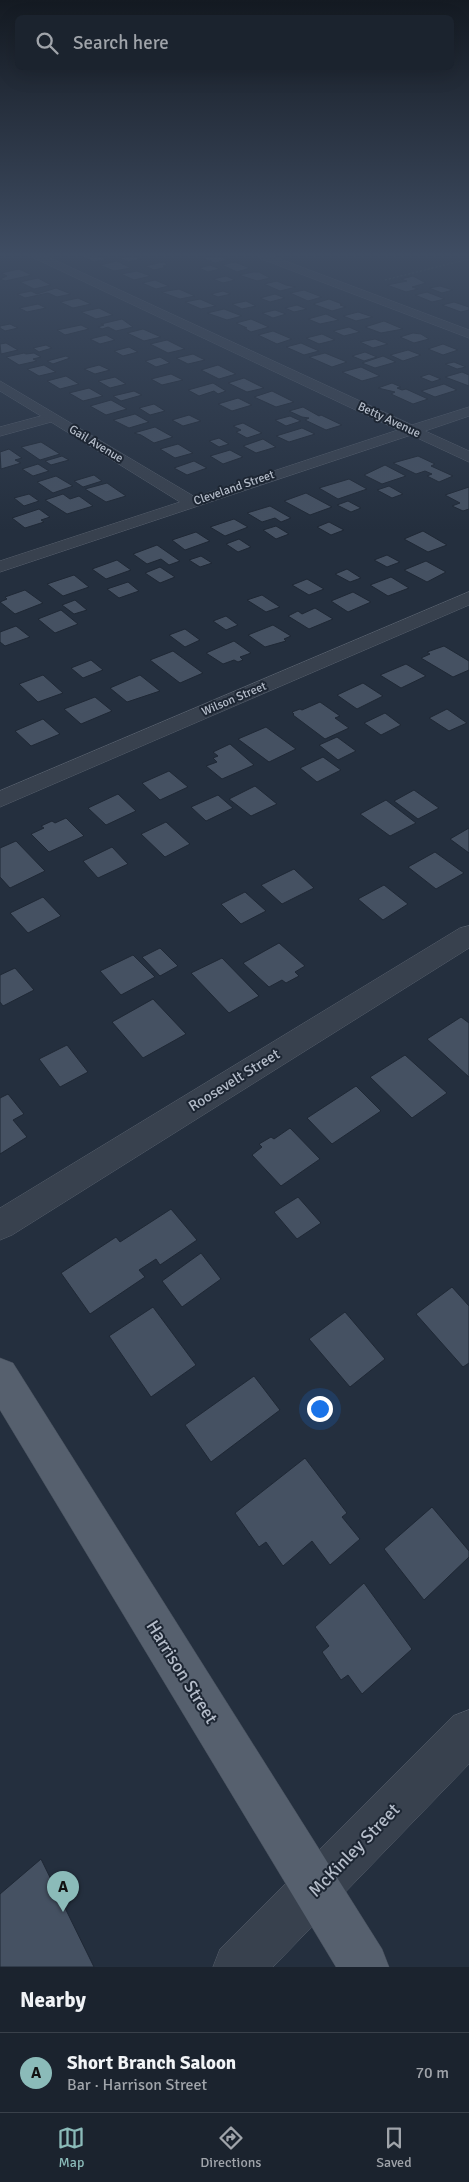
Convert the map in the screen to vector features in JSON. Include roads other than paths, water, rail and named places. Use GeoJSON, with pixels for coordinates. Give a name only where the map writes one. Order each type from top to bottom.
{"type":"FeatureCollection","features":[{"type":"Feature","properties":{"kind":"main road","name":"Harrison Street"},"geometry":{"type":"LineString","coordinates":[[0,1376],[364,1967]]}},
{"type":"Feature","properties":{"kind":"street","name":"Betty Avenue"},"geometry":{"type":"LineString","coordinates":[[234,348],[469,457]]}},
{"type":"Feature","properties":{"kind":"street","name":"Gail Avenue"},"geometry":{"type":"LineString","coordinates":[[0,386],[192,502]]}},
{"type":"Feature","properties":{"kind":"street","name":"Cleveland Street"},"geometry":{"type":"LineString","coordinates":[[0,567],[469,410]]}},
{"type":"Feature","properties":{"kind":"street"},"geometry":{"type":"LineString","coordinates":[[0,432],[53,417]]}},
{"type":"Feature","properties":{"kind":"street","name":"Wilson Street"},"geometry":{"type":"LineString","coordinates":[[0,800],[469,598]]}},
{"type":"Feature","properties":{"kind":"street","name":"Roosevelt Street"},"geometry":{"type":"LineString","coordinates":[[0,1224],[469,935]]}},
{"type":"Feature","properties":{"kind":"street","name":"McKinley Street"},"geometry":{"type":"LineString","coordinates":[[238,1967],[469,1732]]}},
{"type":"Feature","properties":{"kind":"place","name":"Short Branch Saloon"},"geometry":{"type":"Point","coordinates":[63,1912]}}]}
